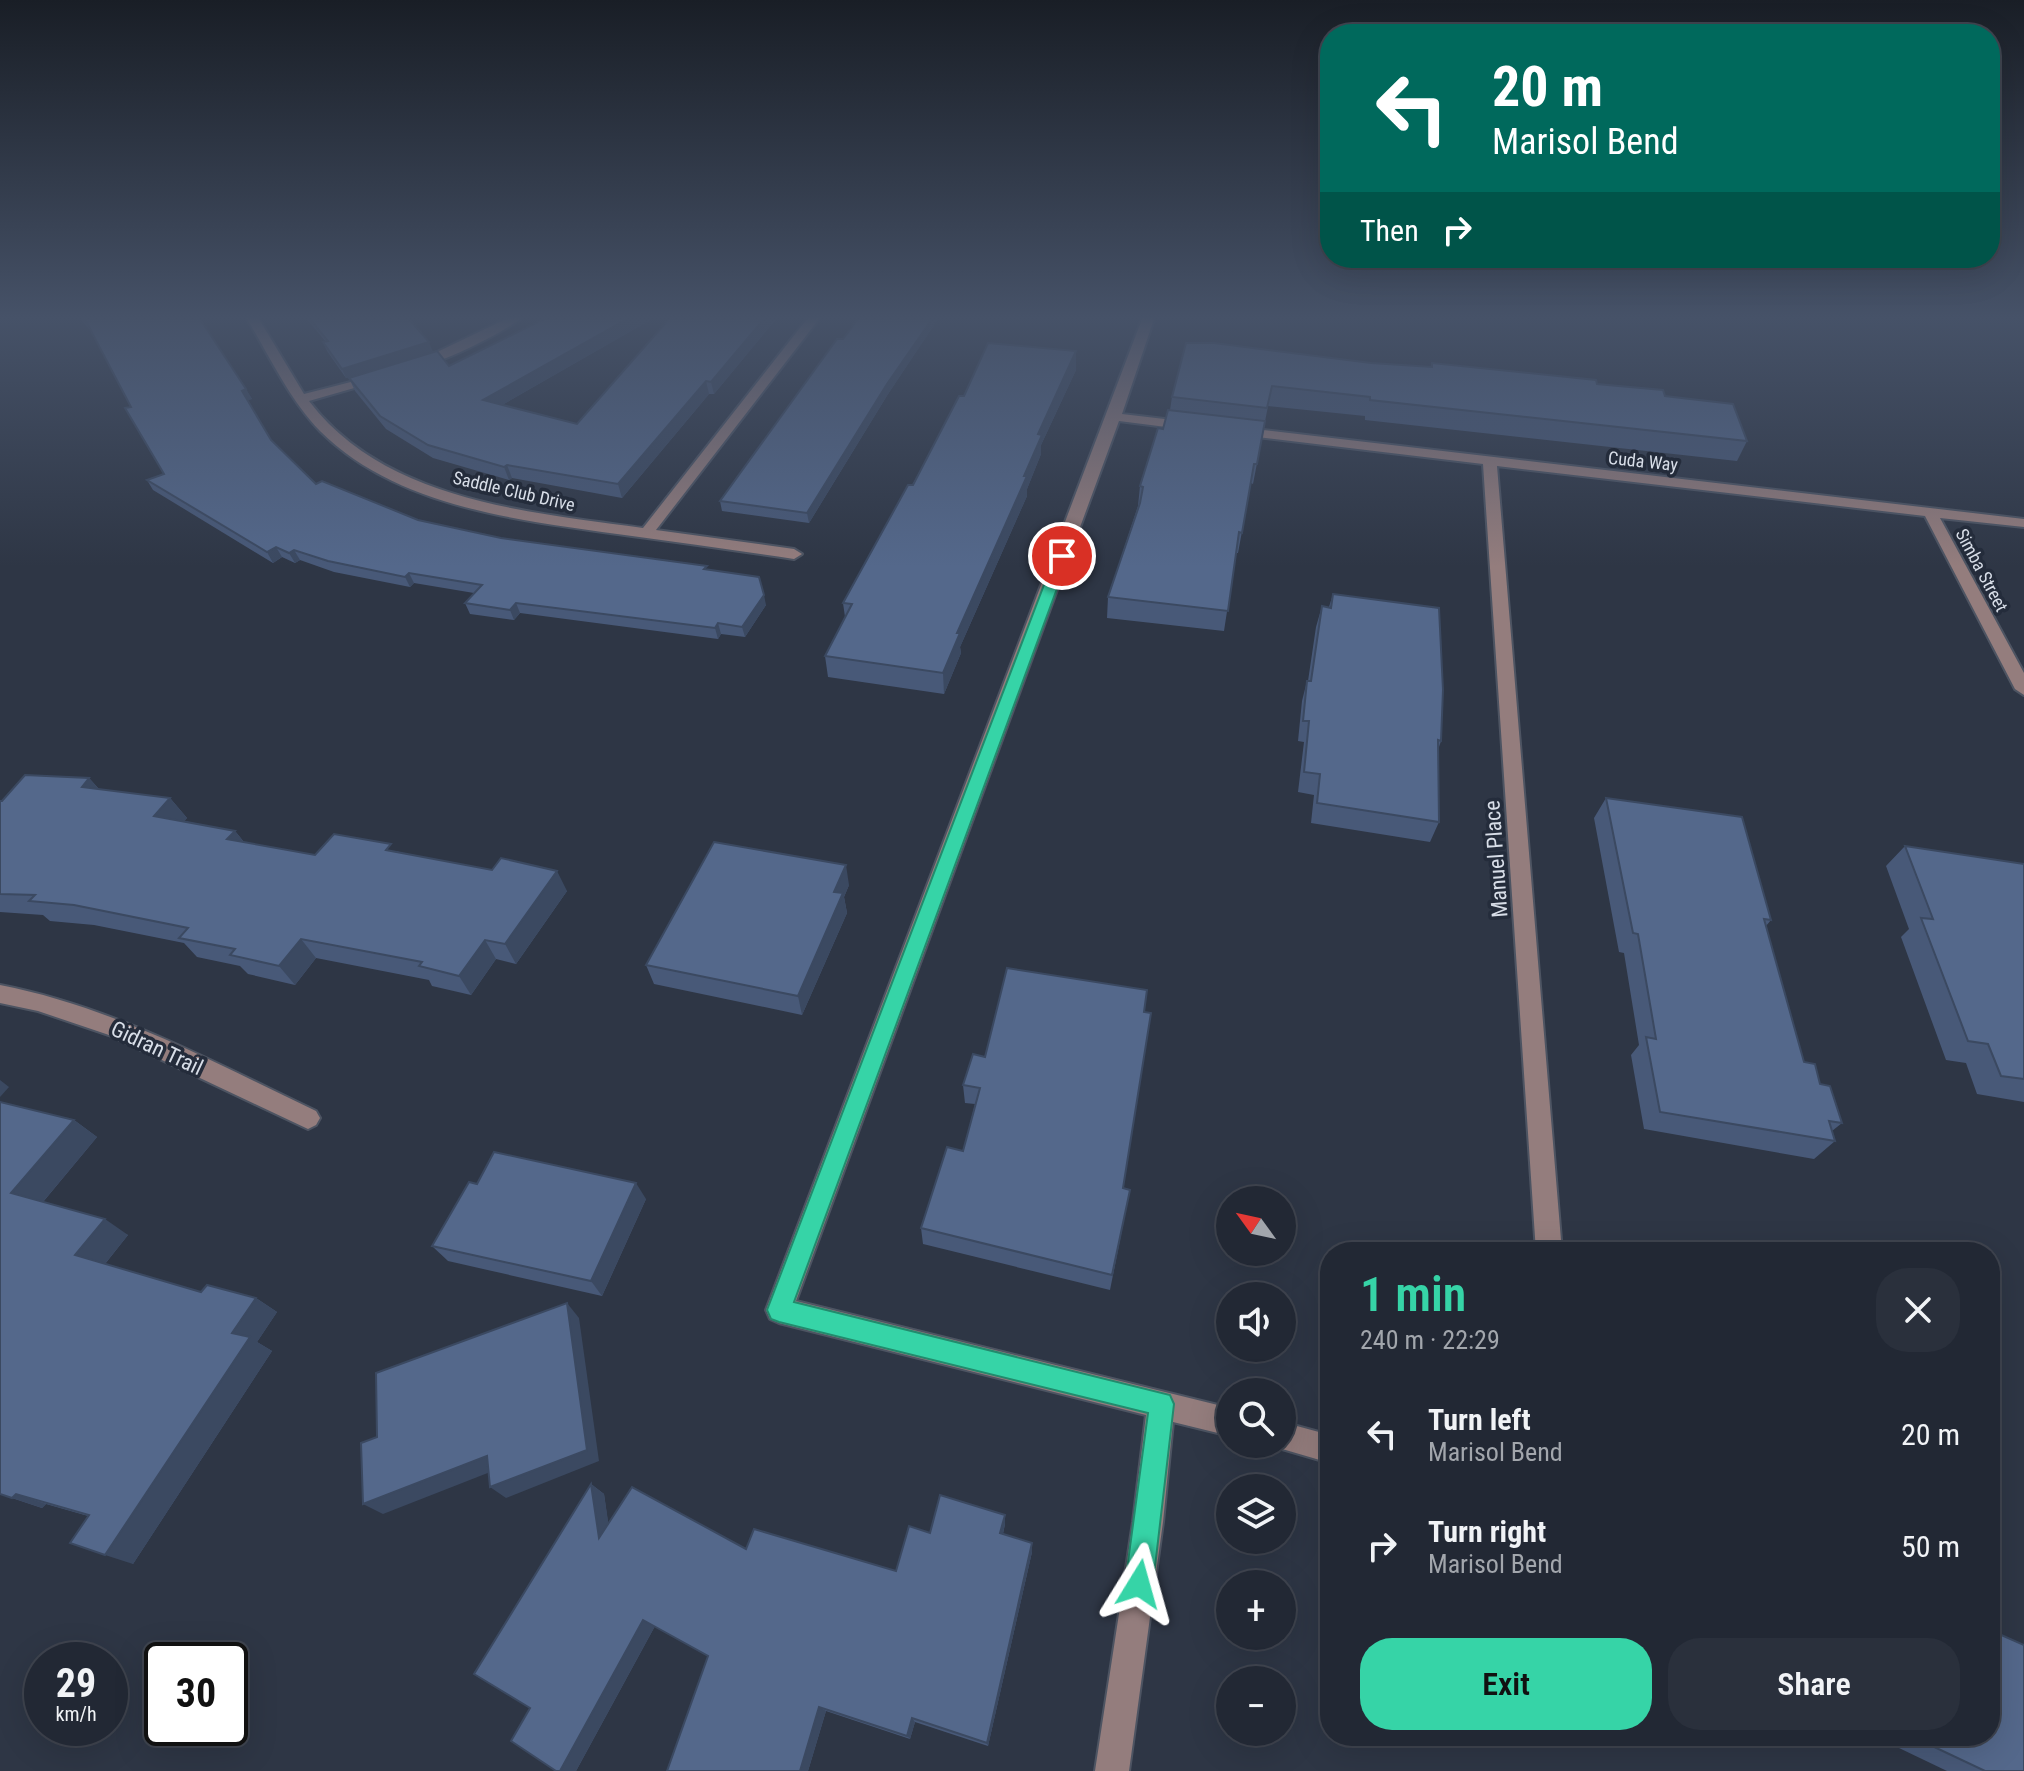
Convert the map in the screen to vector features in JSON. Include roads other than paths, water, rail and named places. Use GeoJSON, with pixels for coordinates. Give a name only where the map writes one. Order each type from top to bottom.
{"type":"FeatureCollection","features":[{"type":"Feature","properties":{"kind":"street","name":"Saddle Club Drive"},"geometry":{"type":"LineString","coordinates":[[303,402],[335,438],[390,474],[471,503],[576,524],[794,554]]}},
{"type":"Feature","properties":{"kind":"street"},"geometry":{"type":"LineString","coordinates":[[646,534],[749,402]]}},
{"type":"Feature","properties":{"kind":"street"},"geometry":{"type":"LineString","coordinates":[[1119,402],[779,1310],[1216,1418]]}},
{"type":"Feature","properties":{"kind":"street"},"geometry":{"type":"LineString","coordinates":[[1114,417],[1208,428]]}},
{"type":"Feature","properties":{"kind":"street","name":"Cuda Way"},"geometry":{"type":"LineString","coordinates":[[1224,430],[2024,523]]}},
{"type":"Feature","properties":{"kind":"street","name":"Manuel Place"},"geometry":{"type":"LineString","coordinates":[[1490,462],[1548,1242]]}},
{"type":"Feature","properties":{"kind":"street","name":"Simba Street"},"geometry":{"type":"LineString","coordinates":[[1930,512],[2024,689]]}},
{"type":"Feature","properties":{"kind":"street","name":"Gidran Trail"},"geometry":{"type":"LineString","coordinates":[[0,994],[32,998],[107,1024],[308,1118]]}},
{"type":"Feature","properties":{"kind":"street"},"geometry":{"type":"LineString","coordinates":[[1112,1771],[1148,1522],[1161,1404]]}},
{"type":"Feature","properties":{"kind":"street"},"geometry":{"type":"LineString","coordinates":[[1296,1440],[1320,1446]]}}]}
